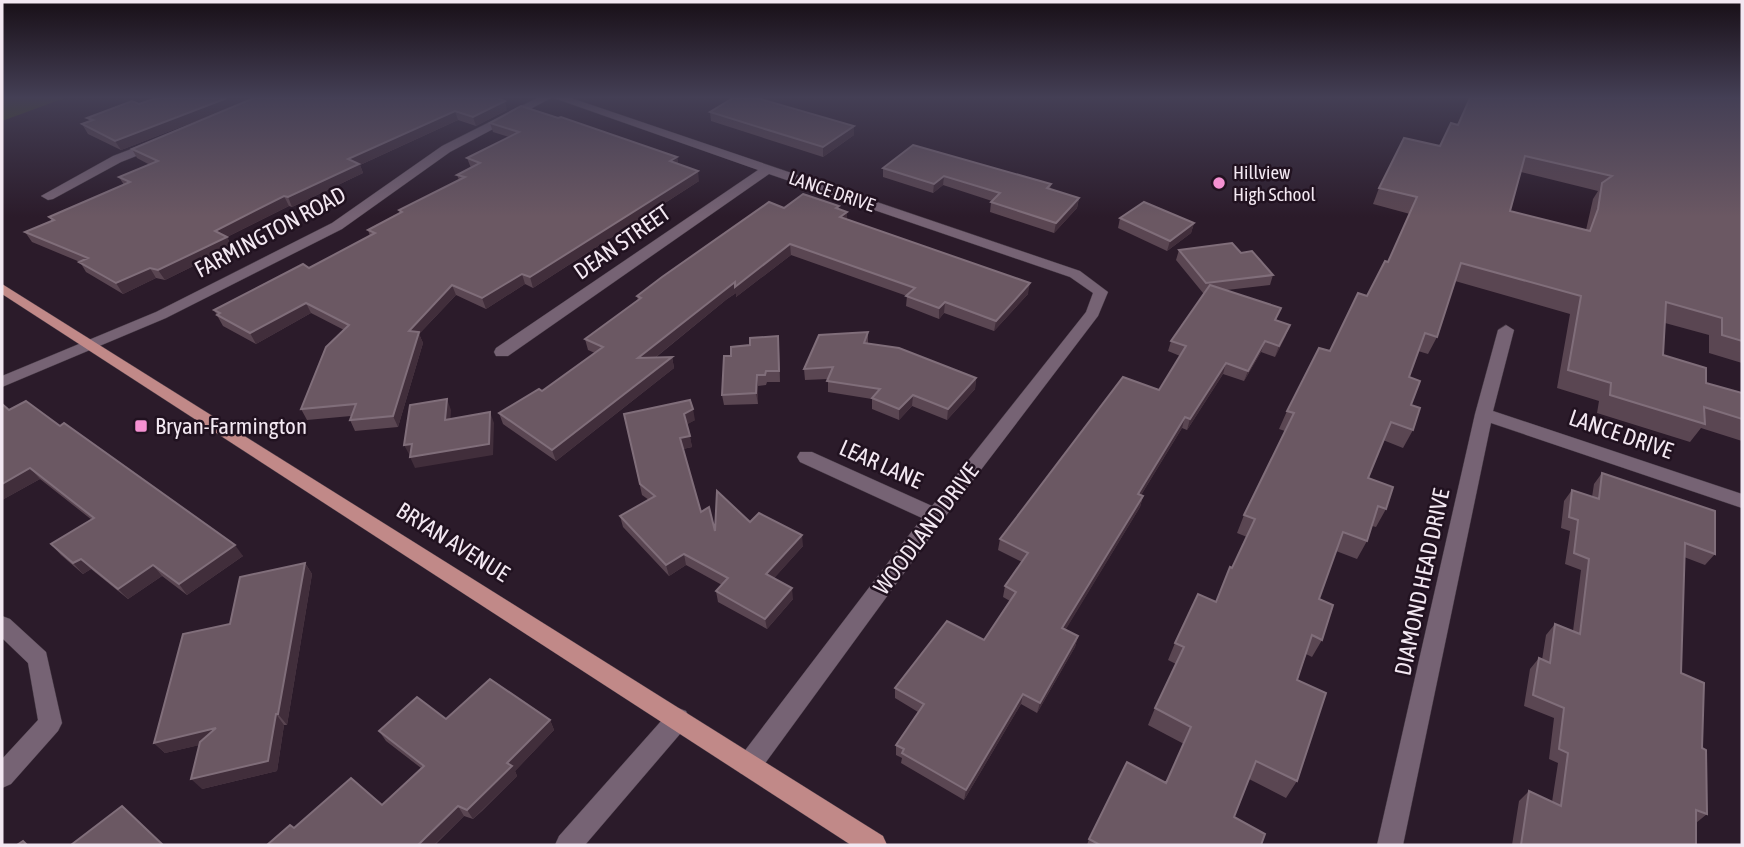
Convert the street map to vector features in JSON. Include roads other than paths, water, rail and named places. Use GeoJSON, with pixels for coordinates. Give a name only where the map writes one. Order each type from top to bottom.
{"type":"FeatureCollection","features":[{"type":"Feature","properties":{"kind":"main road","name":"BRYAN AVENUE"},"geometry":{"type":"LineString","coordinates":[[2,288],[874,845]]}},
{"type":"Feature","properties":{"kind":"street","name":"FARMINGTON ROAD"},"geometry":{"type":"LineString","coordinates":[[2,382],[161,314],[337,226],[446,149],[468,138]]}},
{"type":"Feature","properties":{"kind":"street","name":"LANCE DRIVE"},"geometry":{"type":"LineString","coordinates":[[675,138],[1075,274],[1101,292]]}},
{"type":"Feature","properties":{"kind":"street"},"geometry":{"type":"LineString","coordinates":[[48,196],[117,159],[165,141]]}},
{"type":"Feature","properties":{"kind":"street","name":"DEAN STREET"},"geometry":{"type":"LineString","coordinates":[[502,352],[768,169]]}},
{"type":"Feature","properties":{"kind":"street","name":"WOODLAND DRIVE"},"geometry":{"type":"LineString","coordinates":[[749,765],[935,516],[1093,313],[1101,292]]}},
{"type":"Feature","properties":{"kind":"street","name":"DIAMOND HEAD DRIVE"},"geometry":{"type":"LineString","coordinates":[[1390,845],[1484,414],[1506,330]]}},
{"type":"Feature","properties":{"kind":"street","name":"LANCE DRIVE"},"geometry":{"type":"LineString","coordinates":[[1484,414],[1742,501]]}},
{"type":"Feature","properties":{"kind":"street","name":"LEAR LANE"},"geometry":{"type":"LineString","coordinates":[[806,457],[935,516]]}},
{"type":"Feature","properties":{"kind":"street"},"geometry":{"type":"LineString","coordinates":[[2,625],[38,659],[50,723],[2,776]]}},
{"type":"Feature","properties":{"kind":"street"},"geometry":{"type":"LineString","coordinates":[[568,845],[678,719]]}},
{"type":"Feature","properties":{"kind":"place","name":"Hillview High School"},"geometry":{"type":"Point","coordinates":[1219,183]}},
{"type":"Feature","properties":{"kind":"place","name":"Bryan-Farmington"},"geometry":{"type":"Point","coordinates":[141,426]}}]}
